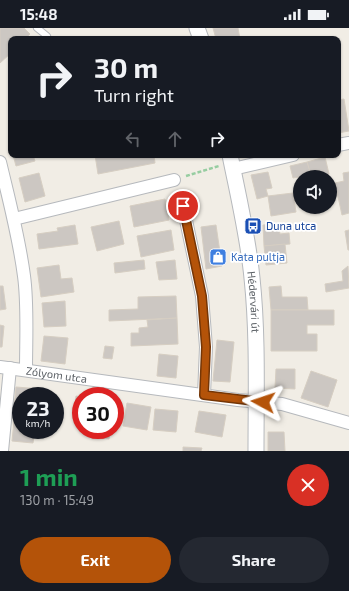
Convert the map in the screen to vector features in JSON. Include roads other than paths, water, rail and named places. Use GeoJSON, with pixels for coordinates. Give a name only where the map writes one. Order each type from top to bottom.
{"type":"FeatureCollection","features":[{"type":"Feature","properties":{"kind":"street"},"geometry":{"type":"LineString","coordinates":[[228,163],[269,158]]}},
{"type":"Feature","properties":{"kind":"street"},"geometry":{"type":"LineString","coordinates":[[0,162],[14,219],[24,277],[26,370]]}},
{"type":"Feature","properties":{"kind":"street","name":"Hédervári út"},"geometry":{"type":"LineString","coordinates":[[228,163],[247,243],[252,278],[255,315],[256,451]]}},
{"type":"Feature","properties":{"kind":"street"},"geometry":{"type":"LineString","coordinates":[[14,219],[174,180]]}},
{"type":"Feature","properties":{"kind":"street"},"geometry":{"type":"LineString","coordinates":[[183,206],[202,296],[206,347],[204,395]]}},
{"type":"Feature","properties":{"kind":"street"},"geometry":{"type":"LineString","coordinates":[[2,451],[5,368]]}},
{"type":"Feature","properties":{"kind":"street","name":"Zólyom utca"},"geometry":{"type":"LineString","coordinates":[[5,368],[282,404],[349,423]]}},
{"type":"Feature","properties":{"kind":"lane"},"geometry":{"type":"LineString","coordinates":[[37,28],[46,36]]}},
{"type":"Feature","properties":{"kind":"place","name":"Duna utca"},"geometry":{"type":"Point","coordinates":[253,226]}},
{"type":"Feature","properties":{"kind":"place","name":"Kata pultja"},"geometry":{"type":"Point","coordinates":[218,257]}}]}
